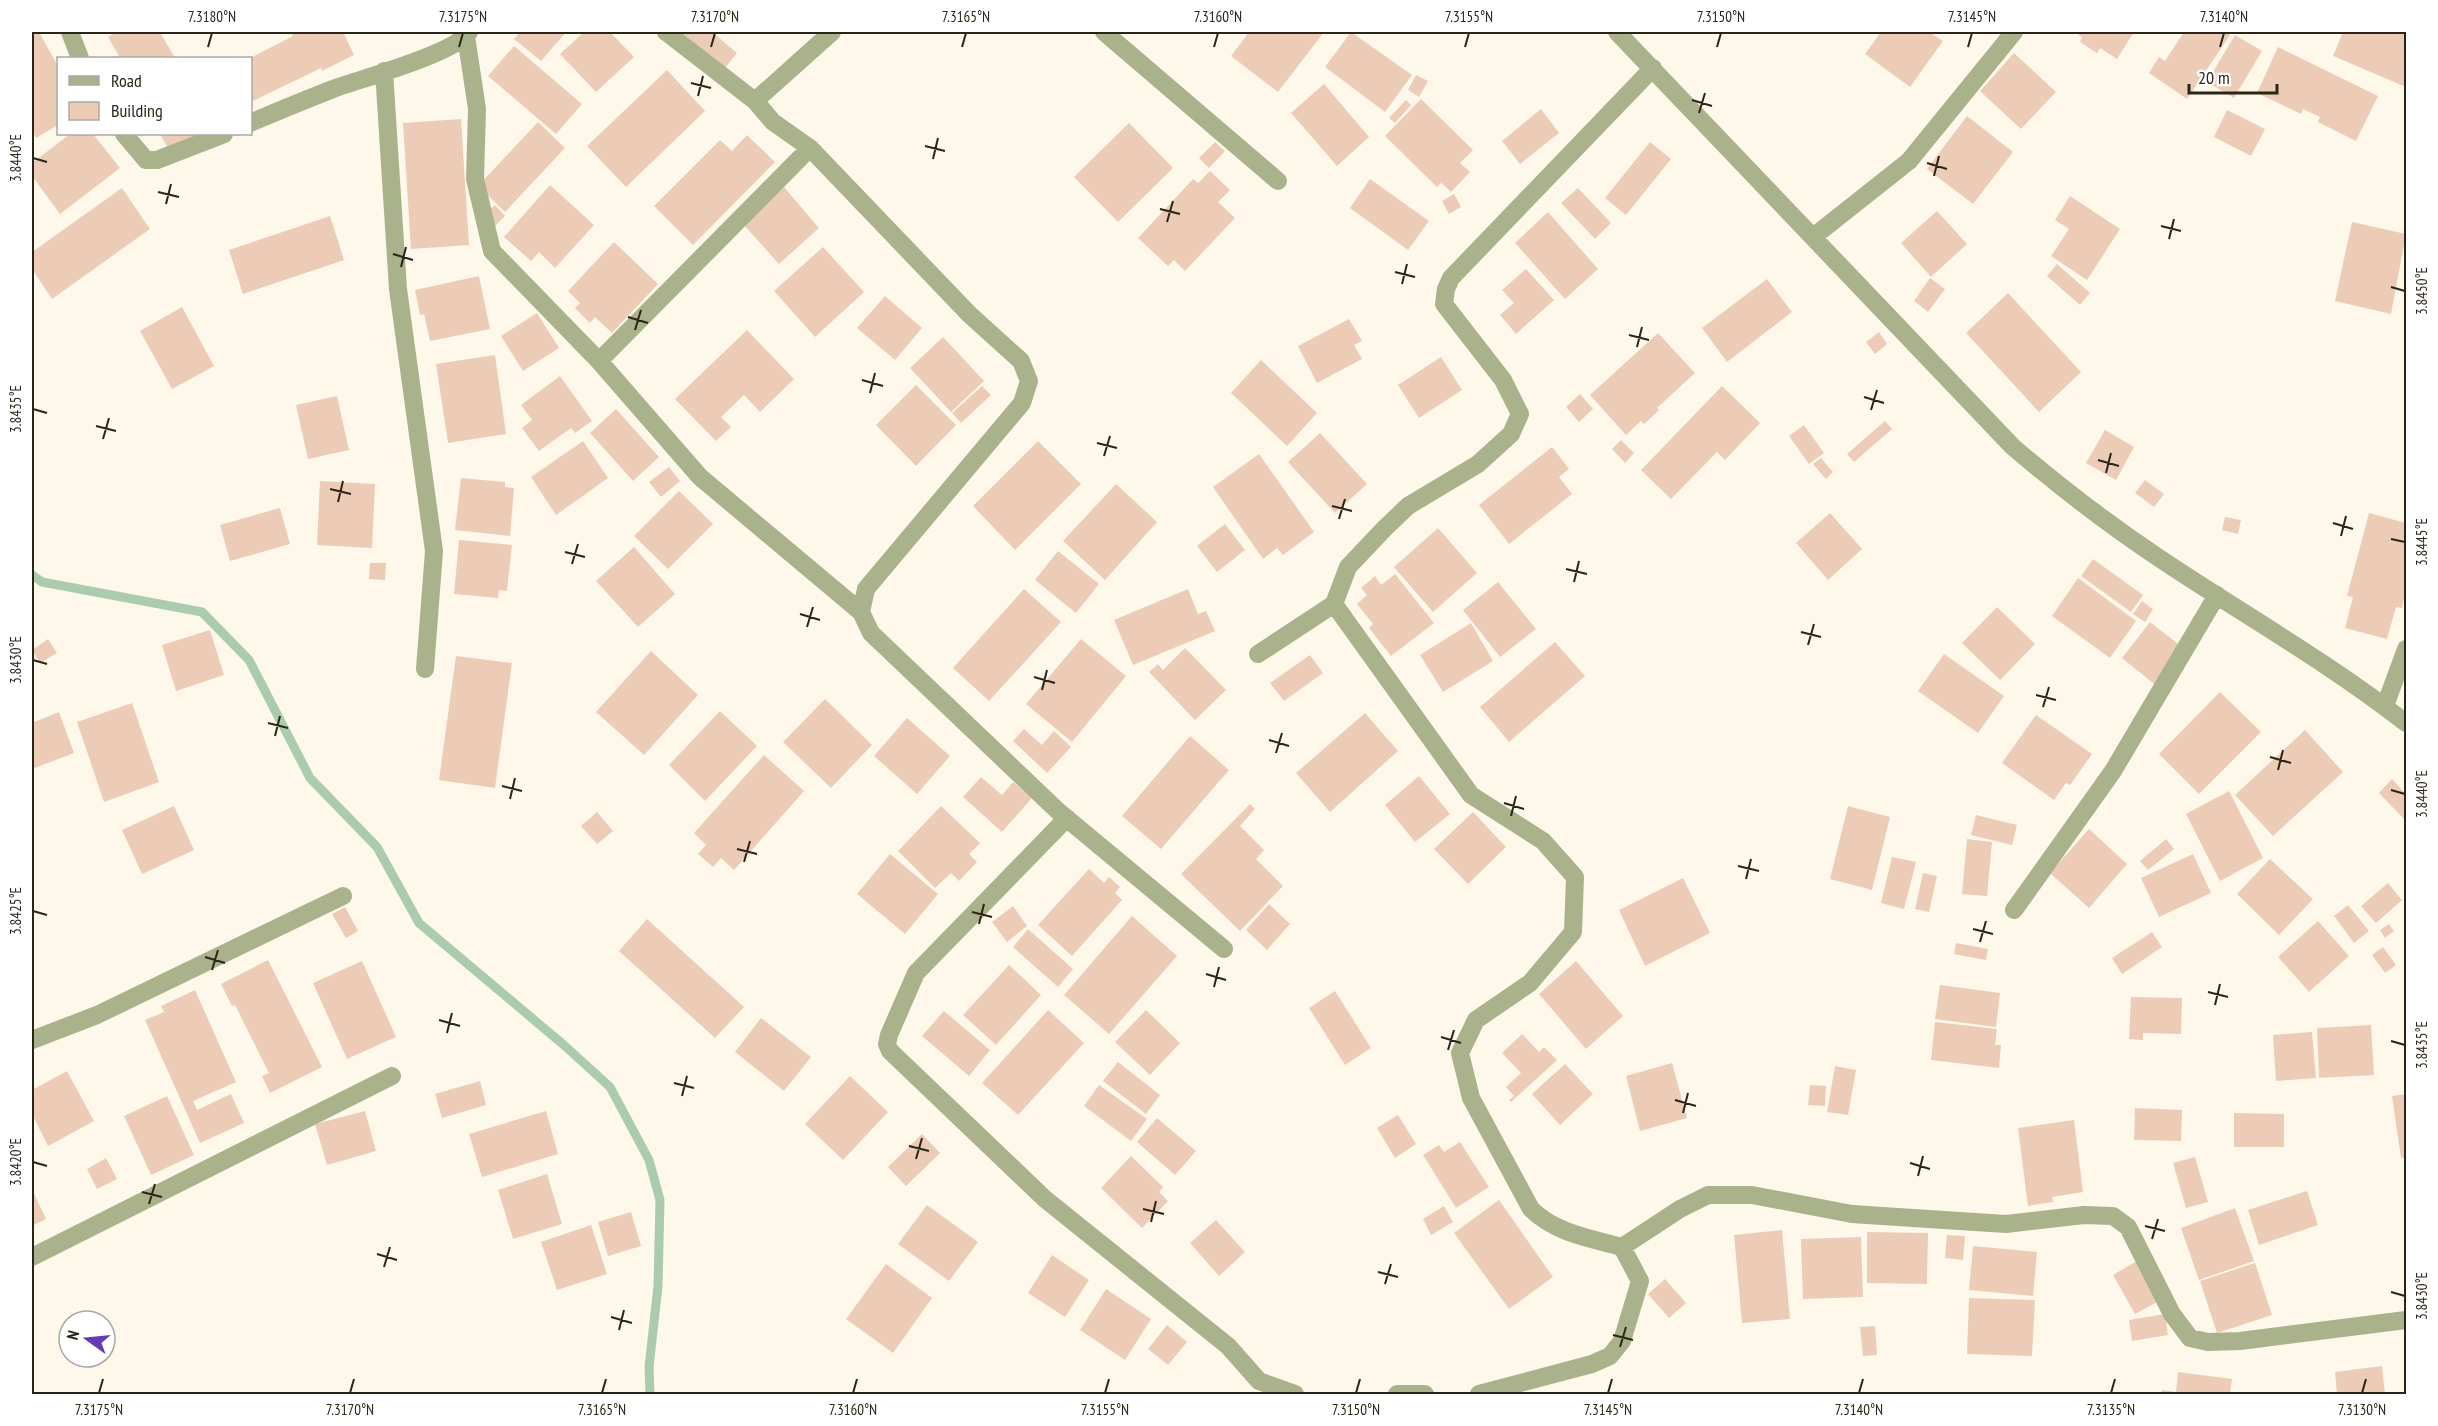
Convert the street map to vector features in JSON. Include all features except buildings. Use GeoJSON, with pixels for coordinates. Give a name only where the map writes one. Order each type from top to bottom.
{"type":"FeatureCollection","features":[{"type":"Feature","properties":{"kind":"street"},"geometry":{"type":"LineString","coordinates":[[70,32],[80,57]]}},
{"type":"Feature","properties":{"kind":"street"},"geometry":{"type":"LineString","coordinates":[[666,32],[755,101],[773,122],[810,148],[969,314],[1021,361],[1029,381],[1022,403],[866,589],[861,612]]}},
{"type":"Feature","properties":{"kind":"street"},"geometry":{"type":"LineString","coordinates":[[755,101],[832,32]]}},
{"type":"Feature","properties":{"kind":"street"},"geometry":{"type":"LineString","coordinates":[[1104,32],[1278,181]]}},
{"type":"Feature","properties":{"kind":"street"},"geometry":{"type":"LineString","coordinates":[[1617,32],[2013,447],[2059,487],[2114,527],[2367,693],[2406,723]]}},
{"type":"Feature","properties":{"kind":"street"},"geometry":{"type":"LineString","coordinates":[[1812,237],[1909,161],[2014,32]]}},
{"type":"Feature","properties":{"kind":"street"},"geometry":{"type":"LineString","coordinates":[[252,122],[443,50],[467,34],[477,109],[476,179],[492,251],[599,361],[700,477],[861,612],[871,633],[1067,818],[1224,949]]}},
{"type":"Feature","properties":{"kind":"street"},"geometry":{"type":"LineString","coordinates":[[1258,654],[1334,604],[1348,567],[1408,506],[1478,464],[1511,434],[1520,414],[1503,380],[1444,304],[1446,289],[1451,278],[1653,68]]}},
{"type":"Feature","properties":{"kind":"street"},"geometry":{"type":"LineString","coordinates":[[384,71],[398,289],[434,551],[425,669]]}},
{"type":"Feature","properties":{"kind":"street"},"geometry":{"type":"LineString","coordinates":[[125,135],[146,159],[157,160],[221,135]]}},
{"type":"Feature","properties":{"kind":"street"},"geometry":{"type":"LineString","coordinates":[[599,361],[810,148]]}},
{"type":"Feature","properties":{"kind":"street"},"geometry":{"type":"LineString","coordinates":[[2014,910],[2113,771],[2217,596]]}},
{"type":"Feature","properties":{"kind":"street"},"geometry":{"type":"LineString","coordinates":[[1334,604],[1471,795],[1543,841],[1575,876],[1573,932],[1530,983],[1476,1020],[1460,1053],[1471,1098],[1532,1209],[1540,1218],[1568,1232],[1622,1247],[1640,1281],[1622,1341],[1610,1356],[1592,1364],[1479,1395]]}},
{"type":"Feature","properties":{"kind":"street"},"geometry":{"type":"LineString","coordinates":[[2385,706],[2406,649]]}},
{"type":"Feature","properties":{"kind":"street"},"geometry":{"type":"LineString","coordinates":[[1067,818],[916,973],[889,1035],[890,1052],[1045,1198],[1228,1346],[1259,1381],[1295,1395]]}},
{"type":"Feature","properties":{"kind":"street"},"geometry":{"type":"LineString","coordinates":[[32,1040],[97,1015],[343,896]]}},
{"type":"Feature","properties":{"kind":"street"},"geometry":{"type":"LineString","coordinates":[[32,1257],[392,1076]]}},
{"type":"Feature","properties":{"kind":"street"},"geometry":{"type":"LineString","coordinates":[[1622,1247],[1680,1209],[1708,1195],[1752,1195],[1852,1214],[2006,1224],[2084,1215],[2113,1216],[2128,1227],[2172,1314],[2190,1338],[2208,1342],[2241,1341],[2406,1320]]}},
{"type":"Feature","properties":{"kind":"street"},"geometry":{"type":"LineString","coordinates":[[1397,1395],[1425,1395]]}},
{"type":"Feature","properties":{"kind":"waterway"},"geometry":{"type":"LineString","coordinates":[[32,575],[42,582],[202,612],[249,660],[310,778],[377,847],[419,923],[610,1087],[649,1160],[660,1200],[658,1286],[649,1367],[650,1394]]}}]}
